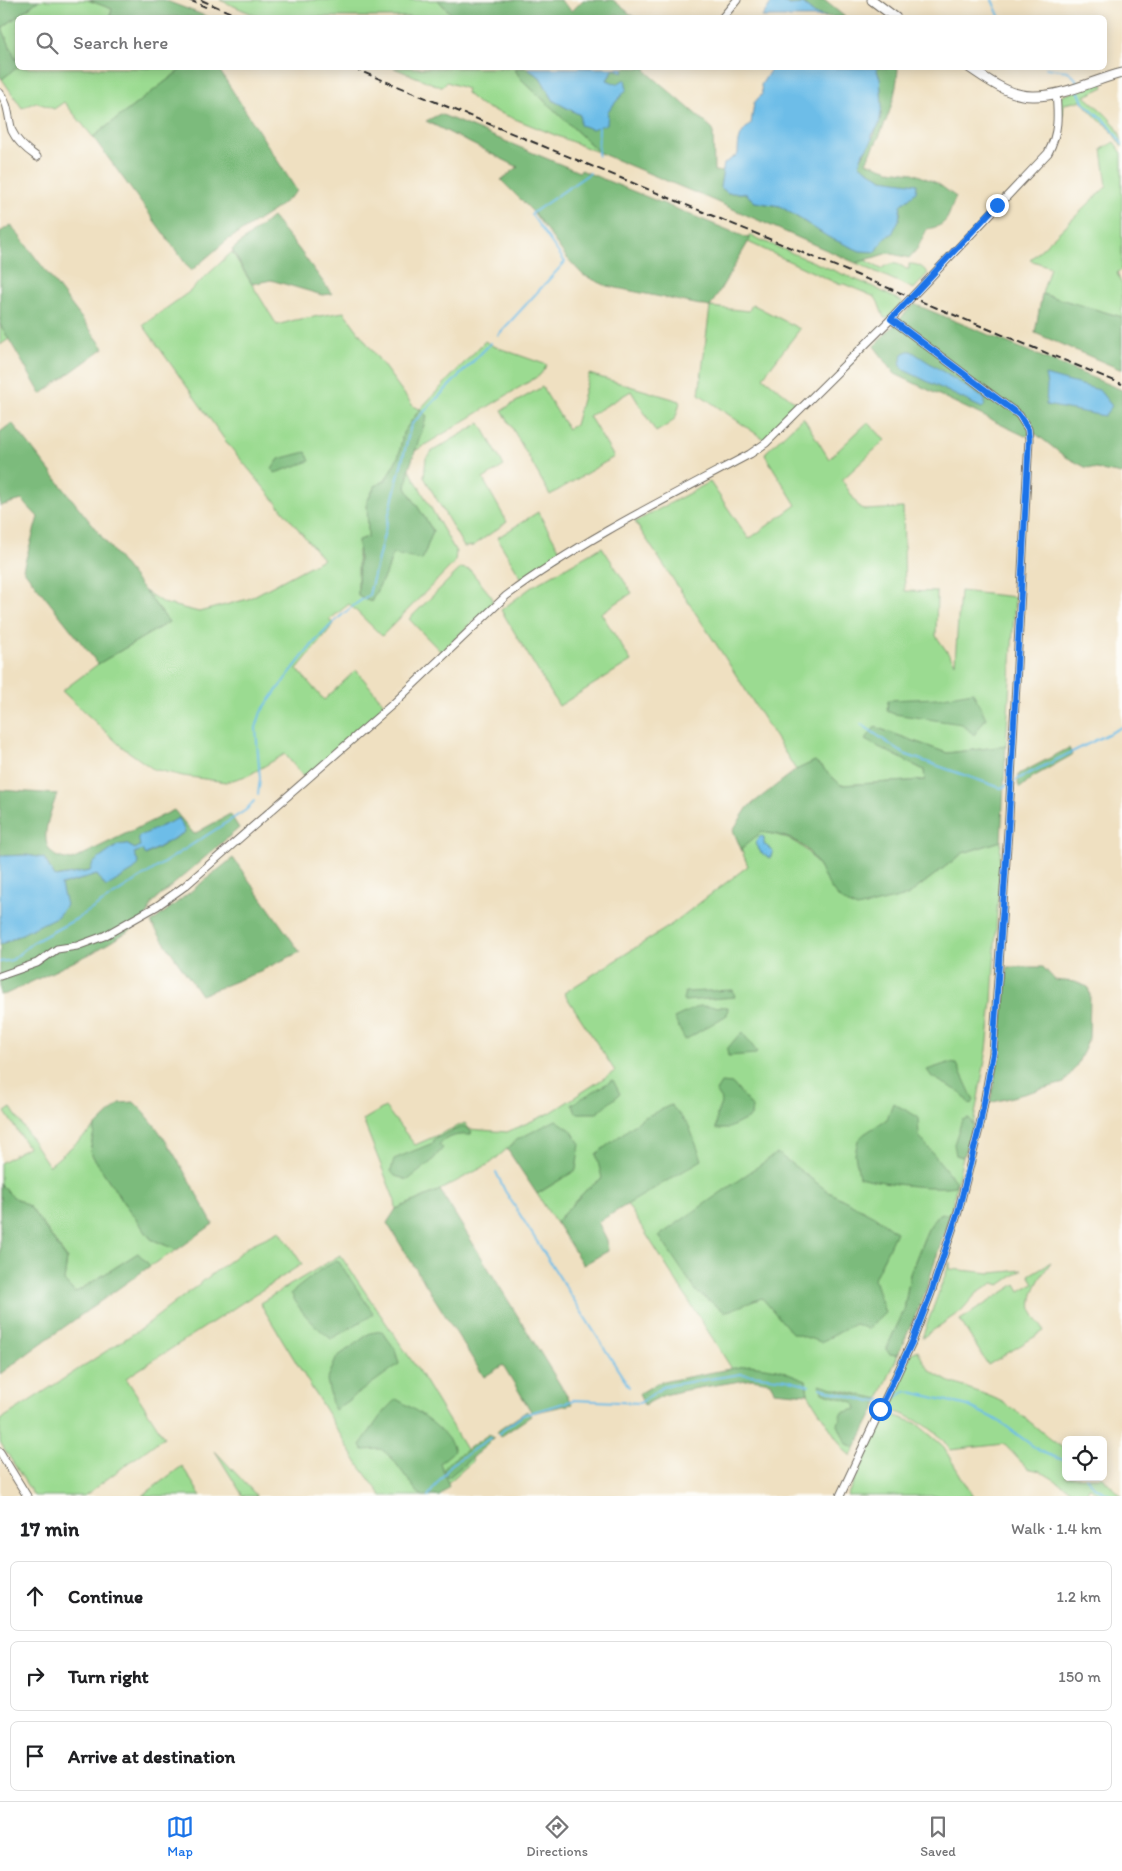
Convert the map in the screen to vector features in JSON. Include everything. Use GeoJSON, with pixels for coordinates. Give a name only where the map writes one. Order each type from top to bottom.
{"type":"FeatureCollection","features":[{"type":"Feature","properties":{"kind":"main road"},"geometry":{"type":"LineString","coordinates":[[872,0],[892,15]]}},
{"type":"Feature","properties":{"kind":"main road"},"geometry":{"type":"LineString","coordinates":[[973,70],[997,86],[1031,96],[1056,93],[1122,73]]}},
{"type":"Feature","properties":{"kind":"street"},"geometry":{"type":"LineString","coordinates":[[724,15],[737,0]]}},
{"type":"Feature","properties":{"kind":"street"},"geometry":{"type":"LineString","coordinates":[[0,93],[8,109],[13,132],[17,139],[37,158]]}},
{"type":"Feature","properties":{"kind":"street"},"geometry":{"type":"LineString","coordinates":[[0,976],[37,963],[57,949],[77,946],[104,936],[157,906],[185,886],[394,703],[506,596],[525,582],[630,518],[750,454],[766,443],[891,319],[1048,153],[1057,130],[1056,93]]}},
{"type":"Feature","properties":{"kind":"street"},"geometry":{"type":"LineString","coordinates":[[840,1496],[912,1342],[931,1293],[958,1212],[980,1125],[993,1053],[1012,777],[1025,529],[1028,429],[1019,415],[891,319]]}},
{"type":"Feature","properties":{"kind":"street"},"geometry":{"type":"LineString","coordinates":[[0,1452],[27,1496]]}},
{"type":"Feature","properties":{"kind":"green space"},"geometry":{"type":"Polygon","coordinates":[[[0,0],[39,0],[19,15],[15,15],[15,18],[2,28],[15,57],[15,69],[2,79],[0,77],[0,0]]]}},
{"type":"Feature","properties":{"kind":"green space"},"geometry":{"type":"Polygon","coordinates":[[[39,0],[88,0],[112,9],[110,15],[19,15],[39,0]]]}},
{"type":"Feature","properties":{"kind":"green space"},"geometry":{"type":"Polygon","coordinates":[[[88,0],[164,0],[203,15],[110,15],[112,9],[88,0]]]}},
{"type":"Feature","properties":{"kind":"green space"},"geometry":{"type":"Polygon","coordinates":[[[220,0],[438,0],[452,15],[254,15],[220,0]]]}},
{"type":"Feature","properties":{"kind":"green space"},"geometry":{"type":"Polygon","coordinates":[[[438,0],[560,0],[572,11],[583,0],[613,0],[632,15],[616,15],[452,15],[438,0]]]}},
{"type":"Feature","properties":{"kind":"green space"},"geometry":{"type":"Polygon","coordinates":[[[781,0],[824,0],[843,15],[819,15],[803,4],[789,5],[781,0]]]}},
{"type":"Feature","properties":{"kind":"green space"},"geometry":{"type":"Polygon","coordinates":[[[15,18],[15,57],[2,28],[15,18]]]}},
{"type":"Feature","properties":{"kind":"green space"},"geometry":{"type":"Polygon","coordinates":[[[15,69],[180,70],[93,137],[64,102],[54,109],[36,102],[22,108],[2,79],[15,69]]]}},
{"type":"Feature","properties":{"kind":"green space"},"geometry":{"type":"Polygon","coordinates":[[[180,70],[219,70],[297,191],[276,209],[226,241],[191,271],[93,137],[180,70]]]}},
{"type":"Feature","properties":{"kind":"green space"},"geometry":{"type":"Polygon","coordinates":[[[399,70],[515,70],[521,79],[600,153],[480,105],[466,93],[467,89],[447,82],[441,87],[399,70]]]}},
{"type":"Feature","properties":{"kind":"green space"},"geometry":{"type":"Polygon","coordinates":[[[515,70],[529,70],[540,77],[554,101],[580,115],[608,111],[627,89],[607,80],[613,70],[646,70],[713,129],[714,171],[723,172],[720,187],[728,193],[745,193],[755,202],[780,206],[806,223],[885,237],[897,222],[901,211],[893,182],[882,179],[858,164],[880,120],[881,97],[876,70],[898,70],[895,93],[888,116],[866,162],[889,170],[913,173],[937,183],[956,197],[944,222],[927,229],[917,249],[909,258],[888,253],[856,263],[600,153],[521,79],[515,70]]]}},
{"type":"Feature","properties":{"kind":"green space"},"geometry":{"type":"Polygon","coordinates":[[[1102,82],[1104,87],[1085,96],[1110,118],[1118,131],[1122,147],[1107,125],[1099,120],[1081,101],[1064,104],[1062,121],[1059,122],[1059,100],[1062,96],[1102,82]]]}},
{"type":"Feature","properties":{"kind":"green space"},"geometry":{"type":"Polygon","coordinates":[[[440,114],[579,172],[581,170],[750,239],[710,307],[607,286],[583,275],[567,258],[534,213],[501,180],[518,167],[426,121],[440,114]]]}},
{"type":"Feature","properties":{"kind":"green space"},"geometry":{"type":"Polygon","coordinates":[[[1114,142],[1122,153],[1122,269],[1117,273],[1122,285],[1122,317],[1042,294],[1050,267],[1030,260],[1107,186],[1102,149],[1114,142]]]}},
{"type":"Feature","properties":{"kind":"green space"},"geometry":{"type":"Polygon","coordinates":[[[272,217],[332,294],[322,295],[271,280],[252,284],[232,250],[272,217]]]}},
{"type":"Feature","properties":{"kind":"green space"},"geometry":{"type":"Polygon","coordinates":[[[11,225],[104,348],[41,394],[0,324],[0,232],[11,225]]]}},
{"type":"Feature","properties":{"kind":"green space"},"geometry":{"type":"Polygon","coordinates":[[[749,235],[871,286],[903,302],[888,318],[884,318],[875,297],[844,284],[836,283],[748,242],[749,235]]]}},
{"type":"Feature","properties":{"kind":"green space"},"geometry":{"type":"Polygon","coordinates":[[[232,252],[277,325],[344,312],[413,406],[420,409],[403,433],[399,455],[385,481],[375,486],[367,502],[369,537],[358,550],[358,596],[371,602],[388,569],[392,553],[422,560],[433,531],[406,488],[409,469],[456,552],[455,562],[382,636],[349,604],[329,620],[334,624],[297,669],[324,700],[356,670],[386,706],[305,779],[285,754],[249,775],[226,782],[183,776],[153,769],[122,747],[62,691],[98,664],[169,622],[145,591],[163,603],[199,612],[248,599],[323,559],[227,443],[143,325],[189,292],[232,252]]]}},
{"type":"Feature","properties":{"kind":"green space"},"geometry":{"type":"Polygon","coordinates":[[[865,260],[881,269],[890,264],[897,264],[909,269],[909,264],[922,268],[928,273],[914,289],[856,263],[865,260]]]}},
{"type":"Feature","properties":{"kind":"green space"},"geometry":{"type":"Polygon","coordinates":[[[1042,294],[1122,317],[1122,370],[1035,333],[1042,294]]]}},
{"type":"Feature","properties":{"kind":"green space"},"geometry":{"type":"Polygon","coordinates":[[[752,304],[800,329],[763,377],[799,405],[765,440],[699,394],[710,307],[749,311],[752,304]]]}},
{"type":"Feature","properties":{"kind":"green space"},"geometry":{"type":"Polygon","coordinates":[[[914,304],[1122,390],[1122,474],[1085,467],[1064,456],[1036,434],[1025,436],[895,374],[874,346],[914,304]]]}},
{"type":"Feature","properties":{"kind":"green space"},"geometry":{"type":"Polygon","coordinates":[[[0,324],[9,339],[0,345],[0,324]]]}},
{"type":"Feature","properties":{"kind":"green space"},"geometry":{"type":"Polygon","coordinates":[[[485,341],[493,346],[547,365],[540,375],[415,451],[427,416],[420,409],[485,341]]]}},
{"type":"Feature","properties":{"kind":"green space"},"geometry":{"type":"Polygon","coordinates":[[[589,374],[680,401],[677,413],[670,423],[656,432],[631,391],[589,416],[614,457],[550,495],[502,410],[542,387],[568,429],[575,425],[589,374]]]}},
{"type":"Feature","properties":{"kind":"green space"},"geometry":{"type":"Polygon","coordinates":[[[420,409],[427,416],[409,469],[406,488],[433,531],[422,560],[392,554],[388,569],[371,602],[358,596],[358,540],[368,537],[367,502],[375,486],[385,481],[399,455],[403,433],[420,409]]]}},
{"type":"Feature","properties":{"kind":"green space"},"geometry":{"type":"Polygon","coordinates":[[[803,417],[829,459],[868,422],[885,440],[842,480],[859,507],[865,510],[903,508],[905,591],[937,592],[936,636],[955,663],[960,591],[1015,597],[1006,746],[947,753],[875,727],[866,740],[924,770],[925,780],[841,785],[815,761],[796,770],[724,656],[635,522],[710,482],[749,539],[796,505],[765,455],[803,417]]]}},
{"type":"Feature","properties":{"kind":"green space"},"geometry":{"type":"Polygon","coordinates":[[[12,423],[169,622],[98,664],[23,569],[38,517],[22,500],[0,506],[0,432],[12,423]]]}},
{"type":"Feature","properties":{"kind":"green space"},"geometry":{"type":"Polygon","coordinates":[[[480,423],[504,466],[483,479],[507,522],[473,546],[464,547],[424,477],[426,458],[431,452],[480,423]]]}},
{"type":"Feature","properties":{"kind":"green space"},"geometry":{"type":"Polygon","coordinates":[[[306,452],[310,461],[275,473],[272,469],[279,459],[306,452]]]}},
{"type":"Feature","properties":{"kind":"green space"},"geometry":{"type":"Polygon","coordinates":[[[538,512],[562,554],[522,579],[497,538],[538,512]]]}},
{"type":"Feature","properties":{"kind":"green space"},"geometry":{"type":"Polygon","coordinates":[[[602,547],[632,593],[601,613],[631,661],[559,706],[501,610],[533,586],[602,547]]]}},
{"type":"Feature","properties":{"kind":"green space"},"geometry":{"type":"Polygon","coordinates":[[[461,568],[470,570],[492,597],[492,604],[441,652],[409,619],[461,568]]]}},
{"type":"Feature","properties":{"kind":"green space"},"geometry":{"type":"Polygon","coordinates":[[[973,692],[986,718],[974,735],[962,724],[894,714],[887,711],[888,700],[938,698],[973,692]]]}},
{"type":"Feature","properties":{"kind":"green space"},"geometry":{"type":"Polygon","coordinates":[[[875,727],[947,753],[1006,746],[1001,841],[963,853],[907,896],[857,908],[844,902],[835,894],[812,856],[796,841],[775,834],[761,832],[741,849],[733,830],[748,807],[796,770],[815,761],[841,785],[925,780],[924,770],[865,740],[875,727]]]}},
{"type":"Feature","properties":{"kind":"green space"},"geometry":{"type":"Polygon","coordinates":[[[1069,748],[1072,755],[1033,777],[1020,788],[1018,784],[1019,774],[1069,748]]]}},
{"type":"Feature","properties":{"kind":"green space"},"geometry":{"type":"Polygon","coordinates":[[[0,790],[57,794],[49,816],[46,841],[48,848],[53,854],[72,860],[174,810],[194,834],[230,814],[239,828],[153,902],[144,922],[92,953],[6,994],[0,995],[0,945],[21,935],[61,885],[97,875],[106,887],[134,853],[142,850],[146,855],[185,832],[135,849],[126,844],[90,871],[55,877],[44,858],[26,855],[0,856],[0,790]]]}},
{"type":"Feature","properties":{"kind":"green space"},"geometry":{"type":"Polygon","coordinates":[[[761,832],[791,840],[810,854],[840,899],[907,896],[963,853],[1001,841],[992,1001],[987,1050],[973,1125],[969,1118],[956,1155],[963,1157],[950,1214],[939,1214],[928,1229],[910,1274],[904,1311],[886,1349],[890,1354],[898,1355],[879,1399],[820,1385],[822,1392],[854,1402],[857,1409],[846,1443],[855,1448],[851,1456],[844,1450],[808,1394],[806,1380],[750,1365],[732,1369],[627,1204],[661,1183],[602,1178],[585,1191],[556,1222],[557,1225],[537,1194],[576,1170],[518,1139],[491,1163],[440,1190],[396,1209],[395,1201],[363,1120],[385,1107],[415,1145],[465,1123],[469,1129],[507,1132],[550,1113],[615,1071],[564,993],[668,927],[748,866],[741,849],[761,832]]]}},
{"type":"Feature","properties":{"kind":"green space"},"geometry":{"type":"Polygon","coordinates":[[[233,858],[300,952],[256,973],[201,995],[151,923],[233,858]]]}},
{"type":"Feature","properties":{"kind":"green space"},"geometry":{"type":"Polygon","coordinates":[[[1008,967],[1043,967],[1055,980],[1075,982],[1088,987],[1090,995],[1089,1038],[1078,1063],[1064,1083],[990,1103],[999,1056],[1008,967]]]}},
{"type":"Feature","properties":{"kind":"green space"},"geometry":{"type":"Polygon","coordinates":[[[733,990],[735,997],[684,1001],[683,999],[685,992],[733,990]]]}},
{"type":"Feature","properties":{"kind":"green space"},"geometry":{"type":"Polygon","coordinates":[[[699,1006],[728,1007],[727,1015],[685,1040],[674,1018],[699,1006]]]}},
{"type":"Feature","properties":{"kind":"green space"},"geometry":{"type":"Polygon","coordinates":[[[743,1033],[757,1052],[756,1054],[728,1056],[727,1049],[743,1033]]]}},
{"type":"Feature","properties":{"kind":"green space"},"geometry":{"type":"Polygon","coordinates":[[[948,1063],[957,1064],[974,1101],[970,1105],[960,1092],[932,1077],[927,1070],[948,1063]]]}},
{"type":"Feature","properties":{"kind":"green space"},"geometry":{"type":"Polygon","coordinates":[[[613,1080],[620,1094],[597,1113],[576,1113],[572,1104],[613,1080]]]}},
{"type":"Feature","properties":{"kind":"green space"},"geometry":{"type":"Polygon","coordinates":[[[721,1083],[733,1084],[752,1107],[751,1117],[727,1129],[716,1129],[717,1114],[722,1100],[716,1091],[721,1083]]]}},
{"type":"Feature","properties":{"kind":"green space"},"geometry":{"type":"Polygon","coordinates":[[[134,1102],[168,1144],[213,1224],[177,1250],[151,1239],[123,1202],[90,1152],[95,1127],[120,1103],[134,1102]]]}},
{"type":"Feature","properties":{"kind":"green space"},"geometry":{"type":"Polygon","coordinates":[[[893,1103],[918,1117],[919,1136],[956,1182],[955,1186],[907,1185],[859,1177],[855,1154],[858,1140],[887,1119],[893,1103]]]}},
{"type":"Feature","properties":{"kind":"green space"},"geometry":{"type":"Polygon","coordinates":[[[671,1105],[689,1126],[702,1160],[598,1222],[607,1240],[608,1251],[583,1265],[556,1222],[585,1191],[602,1178],[596,1154],[643,1118],[671,1105]]]}},
{"type":"Feature","properties":{"kind":"green space"},"geometry":{"type":"Polygon","coordinates":[[[11,1108],[49,1166],[95,1127],[90,1152],[123,1202],[151,1239],[177,1250],[150,1266],[138,1253],[75,1293],[64,1281],[67,1258],[30,1207],[12,1196],[0,1184],[0,1163],[28,1147],[5,1112],[11,1108]]]}},
{"type":"Feature","properties":{"kind":"green space"},"geometry":{"type":"Polygon","coordinates":[[[969,1118],[973,1125],[963,1157],[956,1155],[954,1144],[962,1120],[969,1118]]]}},
{"type":"Feature","properties":{"kind":"green space"},"geometry":{"type":"Polygon","coordinates":[[[556,1120],[571,1130],[580,1144],[576,1170],[537,1194],[507,1149],[518,1139],[556,1120]]]}},
{"type":"Feature","properties":{"kind":"green space"},"geometry":{"type":"Polygon","coordinates":[[[464,1126],[472,1132],[470,1135],[457,1135],[442,1142],[439,1145],[443,1148],[431,1162],[408,1180],[395,1176],[391,1171],[394,1159],[433,1143],[434,1139],[464,1126]]]}},
{"type":"Feature","properties":{"kind":"green space"},"geometry":{"type":"Polygon","coordinates":[[[777,1153],[829,1192],[874,1216],[896,1232],[874,1279],[885,1313],[868,1329],[855,1324],[821,1342],[792,1333],[762,1298],[725,1312],[696,1291],[659,1236],[777,1153]]]}},
{"type":"Feature","properties":{"kind":"green space"},"geometry":{"type":"Polygon","coordinates":[[[0,1184],[12,1196],[30,1207],[67,1259],[64,1281],[75,1293],[138,1253],[150,1266],[0,1374],[0,1184]]]}},
{"type":"Feature","properties":{"kind":"green space"},"geometry":{"type":"Polygon","coordinates":[[[440,1190],[572,1404],[532,1413],[503,1365],[484,1377],[387,1223],[396,1209],[440,1190]]]}},
{"type":"Feature","properties":{"kind":"green space"},"geometry":{"type":"Polygon","coordinates":[[[939,1214],[950,1214],[925,1293],[898,1355],[890,1354],[886,1349],[904,1311],[910,1274],[928,1229],[939,1214]]]}},
{"type":"Feature","properties":{"kind":"green space"},"geometry":{"type":"Polygon","coordinates":[[[280,1231],[302,1264],[126,1378],[164,1437],[84,1496],[34,1496],[0,1442],[0,1420],[142,1328],[250,1245],[280,1231]]]}},
{"type":"Feature","properties":{"kind":"green space"},"geometry":{"type":"Polygon","coordinates":[[[340,1255],[418,1370],[473,1461],[442,1488],[436,1496],[382,1496],[360,1467],[260,1303],[340,1255]]]}},
{"type":"Feature","properties":{"kind":"green space"},"geometry":{"type":"Polygon","coordinates":[[[336,1261],[339,1262],[373,1313],[331,1339],[303,1313],[291,1293],[320,1270],[336,1261]]]}},
{"type":"Feature","properties":{"kind":"green space"},"geometry":{"type":"Polygon","coordinates":[[[950,1262],[950,1269],[991,1273],[1022,1270],[1000,1285],[993,1283],[976,1294],[961,1311],[922,1338],[950,1262]]]}},
{"type":"Feature","properties":{"kind":"green space"},"geometry":{"type":"Polygon","coordinates":[[[1051,1262],[1037,1284],[1032,1297],[1033,1313],[1044,1331],[988,1365],[960,1320],[1016,1284],[1020,1291],[1034,1283],[1029,1275],[1051,1262]]]}},
{"type":"Feature","properties":{"kind":"green space"},"geometry":{"type":"Polygon","coordinates":[[[382,1331],[395,1349],[399,1364],[335,1410],[327,1380],[337,1357],[370,1333],[382,1331]]]}},
{"type":"Feature","properties":{"kind":"green space"},"geometry":{"type":"Polygon","coordinates":[[[918,1350],[930,1370],[946,1380],[999,1400],[1015,1410],[1062,1447],[1062,1481],[1106,1481],[1122,1496],[1100,1496],[1089,1487],[1085,1496],[1081,1496],[1040,1471],[1027,1468],[1004,1444],[950,1450],[938,1435],[923,1424],[888,1409],[912,1353],[918,1350]]]}},
{"type":"Feature","properties":{"kind":"green space"},"geometry":{"type":"Polygon","coordinates":[[[750,1365],[778,1369],[806,1380],[808,1394],[774,1391],[770,1382],[752,1379],[664,1395],[644,1405],[639,1394],[657,1383],[750,1365]]]}},
{"type":"Feature","properties":{"kind":"green space"},"geometry":{"type":"Polygon","coordinates":[[[820,1384],[845,1392],[879,1399],[855,1448],[846,1443],[838,1425],[841,1413],[856,1409],[854,1402],[822,1392],[820,1384]]]}},
{"type":"Feature","properties":{"kind":"green space"},"geometry":{"type":"Polygon","coordinates":[[[396,1399],[439,1428],[451,1444],[454,1451],[440,1463],[449,1486],[440,1496],[423,1496],[417,1492],[392,1458],[381,1449],[363,1450],[360,1445],[384,1411],[396,1399]]]}},
{"type":"Feature","properties":{"kind":"green space"},"geometry":{"type":"Polygon","coordinates":[[[527,1411],[531,1416],[500,1437],[497,1432],[499,1430],[527,1411]]]}},
{"type":"Feature","properties":{"kind":"green space"},"geometry":{"type":"Polygon","coordinates":[[[887,1413],[916,1423],[942,1445],[973,1496],[847,1496],[887,1413]]]}},
{"type":"Feature","properties":{"kind":"green space"},"geometry":{"type":"Polygon","coordinates":[[[489,1434],[494,1438],[448,1478],[444,1469],[448,1463],[489,1434]]]}},
{"type":"Feature","properties":{"kind":"green space"},"geometry":{"type":"Polygon","coordinates":[[[215,1451],[257,1496],[243,1496],[215,1451]]]}},
{"type":"Feature","properties":{"kind":"green space"},"geometry":{"type":"Polygon","coordinates":[[[182,1466],[201,1496],[142,1496],[182,1466]]]}},
{"type":"Feature","properties":{"kind":"water"},"geometry":{"type":"Polygon","coordinates":[[[773,0],[781,0],[789,5],[803,4],[819,15],[763,15],[773,0]]]}},
{"type":"Feature","properties":{"kind":"water"},"geometry":{"type":"Polygon","coordinates":[[[529,70],[613,70],[607,80],[617,84],[625,79],[627,89],[608,111],[607,124],[592,129],[580,125],[580,115],[554,101],[540,77],[529,70]]]}},
{"type":"Feature","properties":{"kind":"water"},"geometry":{"type":"Polygon","coordinates":[[[770,70],[877,70],[880,78],[882,105],[879,125],[872,135],[872,141],[863,153],[859,164],[882,179],[917,184],[916,192],[901,205],[899,220],[892,234],[885,237],[876,252],[860,251],[828,237],[780,206],[755,202],[745,193],[728,193],[720,187],[724,164],[738,154],[740,137],[751,124],[754,103],[762,94],[761,85],[770,70]]]}},
{"type":"Feature","properties":{"kind":"water"},"geometry":{"type":"Polygon","coordinates":[[[907,351],[911,351],[985,399],[985,405],[982,408],[904,370],[900,365],[902,355],[907,351]]]}},
{"type":"Feature","properties":{"kind":"water"},"geometry":{"type":"Polygon","coordinates":[[[1045,375],[1099,390],[1112,406],[1104,416],[1046,405],[1047,386],[1045,375]]]}},
{"type":"Feature","properties":{"kind":"water"},"geometry":{"type":"Polygon","coordinates":[[[179,818],[185,832],[145,855],[142,850],[134,853],[139,864],[134,870],[106,887],[97,875],[61,885],[66,905],[58,916],[0,945],[0,856],[26,855],[44,858],[55,877],[90,871],[93,863],[118,845],[126,844],[135,849],[140,846],[138,837],[179,818]]]}},
{"type":"Feature","properties":{"kind":"water"},"geometry":{"type":"Polygon","coordinates":[[[760,836],[764,837],[764,844],[773,851],[770,858],[762,854],[755,843],[760,836]]]}},
{"type":"Feature","properties":{"kind":"waterway"},"geometry":{"type":"LineString","coordinates":[[992,0],[999,15]]}},
{"type":"Feature","properties":{"kind":"waterway"},"geometry":{"type":"LineString","coordinates":[[1061,70],[1068,71],[1076,79],[1077,85]]}},
{"type":"Feature","properties":{"kind":"waterway"},"geometry":{"type":"LineString","coordinates":[[1078,90],[1083,102],[1109,125],[1122,144]]}},
{"type":"Feature","properties":{"kind":"waterway"},"geometry":{"type":"LineString","coordinates":[[598,156],[599,127]]}},
{"type":"Feature","properties":{"kind":"waterway"},"geometry":{"type":"LineString","coordinates":[[498,335],[565,262],[531,214],[590,173]]}},
{"type":"Feature","properties":{"kind":"waterway"},"geometry":{"type":"LineString","coordinates":[[258,794],[260,779],[256,728],[261,712],[309,648],[337,619],[369,595],[411,425],[491,343]]}},
{"type":"Feature","properties":{"kind":"waterway"},"geometry":{"type":"LineString","coordinates":[[861,724],[904,754],[1001,788],[1008,785]]}},
{"type":"Feature","properties":{"kind":"waterway"},"geometry":{"type":"LineString","coordinates":[[1012,782],[1122,727]]}},
{"type":"Feature","properties":{"kind":"waterway"},"geometry":{"type":"LineString","coordinates":[[0,962],[12,960],[32,943],[78,918],[246,810],[254,801]]}},
{"type":"Feature","properties":{"kind":"waterway"},"geometry":{"type":"LineString","coordinates":[[496,1172],[505,1191],[629,1387]]}},
{"type":"Feature","properties":{"kind":"waterway"},"geometry":{"type":"LineString","coordinates":[[498,1434],[523,1415],[574,1400],[640,1403],[664,1386],[741,1374],[786,1379],[809,1385]]}},
{"type":"Feature","properties":{"kind":"waterway"},"geometry":{"type":"LineString","coordinates":[[820,1388],[870,1402],[882,1400]]}},
{"type":"Feature","properties":{"kind":"waterway"},"geometry":{"type":"LineString","coordinates":[[887,1400],[907,1391],[968,1406],[999,1421],[1041,1452],[1062,1460]]}},
{"type":"Feature","properties":{"kind":"waterway"},"geometry":{"type":"LineString","coordinates":[[428,1496],[451,1465],[490,1438]]}},
{"type":"Feature","properties":{"kind":"waterway"},"geometry":{"type":"LineString","coordinates":[[1089,1481],[1094,1487],[1111,1496]]}},
{"type":"Feature","properties":{"kind":"railway"},"geometry":{"type":"LineString","coordinates":[[189,0],[206,7]]}},
{"type":"Feature","properties":{"kind":"railway"},"geometry":{"type":"LineString","coordinates":[[201,0],[236,15]]}},
{"type":"Feature","properties":{"kind":"railway"},"geometry":{"type":"LineString","coordinates":[[358,70],[1122,384]]}},
{"type":"Feature","properties":{"kind":"route"},"geometry":{"type":"LineString","coordinates":[[880,1409],[912,1342],[931,1293],[958,1212],[980,1125],[993,1053],[1009,816],[1029,439],[1026,424],[1019,415],[891,319],[997,205]]}}]}
